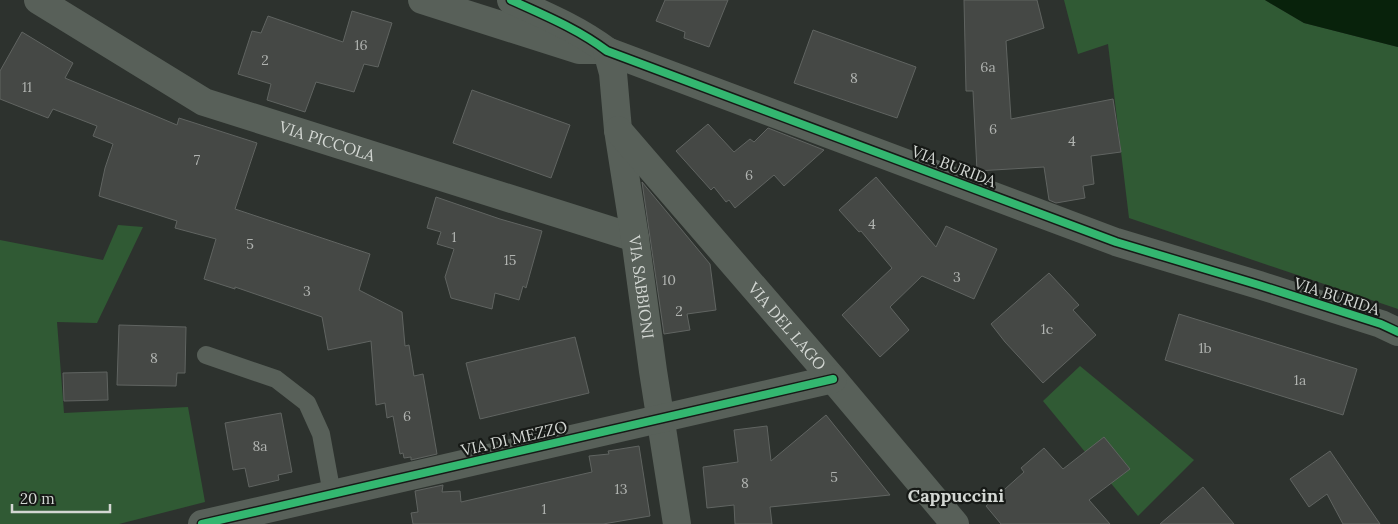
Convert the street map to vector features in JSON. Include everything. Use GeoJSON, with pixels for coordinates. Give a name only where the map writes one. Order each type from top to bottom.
{"type":"FeatureCollection","features":[{"type":"Feature","properties":{"kind":"street","name":"VIA PICCOLA"},"geometry":{"type":"LineString","coordinates":[[38,0],[204,102],[635,238]]}},
{"type":"Feature","properties":{"kind":"street"},"geometry":{"type":"LineString","coordinates":[[422,0],[579,50],[607,50]]}},
{"type":"Feature","properties":{"kind":"street","name":"VIA BURIDA"},"geometry":{"type":"LineString","coordinates":[[511,0],[575,30],[607,50],[1116,242],[1381,324],[1398,332]]}},
{"type":"Feature","properties":{"kind":"street","name":"VIA SABBIONI"},"geometry":{"type":"LineString","coordinates":[[607,50],[613,73],[618,130],[677,524]]}},
{"type":"Feature","properties":{"kind":"street","name":"VIA DEL LAGO"},"geometry":{"type":"LineString","coordinates":[[618,130],[833,379],[955,524]]}},
{"type":"Feature","properties":{"kind":"street","name":"VIA DI MEZZO"},"geometry":{"type":"LineString","coordinates":[[202,524],[833,379]]}},
{"type":"Feature","properties":{"kind":"lane"},"geometry":{"type":"LineString","coordinates":[[206,355],[276,379],[307,403],[321,434],[332,494]]}},
{"type":"Feature","properties":{"kind":"shaded area"},"geometry":{"type":"Polygon","coordinates":[[[1064,0],[1265,0],[1304,23],[1398,47],[1398,309],[1129,218],[1108,44],[1078,54],[1064,0]]]}},
{"type":"Feature","properties":{"kind":"shaded area"},"geometry":{"type":"Polygon","coordinates":[[[1265,0],[1398,0],[1398,47],[1304,23],[1265,0]]]}},
{"type":"Feature","properties":{"kind":"shaded area"},"geometry":{"type":"Polygon","coordinates":[[[118,225],[143,227],[97,323],[57,322],[64,413],[188,407],[205,502],[119,524],[0,524],[0,240],[103,260],[118,225]]]}},
{"type":"Feature","properties":{"kind":"shaded area"},"geometry":{"type":"Polygon","coordinates":[[[1080,366],[1194,460],[1138,516],[1043,401],[1080,366]]]}},
{"type":"Feature","properties":{"kind":"building"},"geometry":{"type":"Polygon","coordinates":[[[665,0],[728,0],[709,47],[684,38],[685,32],[656,21],[665,0]]]}},
{"type":"Feature","properties":{"kind":"building"},"geometry":{"type":"Polygon","coordinates":[[[964,0],[1037,0],[1044,28],[1006,41],[1011,119],[1113,99],[1121,152],[1091,156],[1094,184],[1083,186],[1085,198],[1056,203],[1049,200],[1044,167],[977,171],[973,91],[966,91],[964,0]]]}},
{"type":"Feature","properties":{"kind":"building"},"geometry":{"type":"Polygon","coordinates":[[[352,11],[392,23],[378,67],[364,64],[354,92],[316,82],[305,112],[267,100],[271,84],[238,74],[252,31],[261,33],[268,16],[343,42],[352,11]]]}},
{"type":"Feature","properties":{"kind":"building"},"geometry":{"type":"Polygon","coordinates":[[[813,30],[916,67],[897,118],[794,83],[813,30]]]}},
{"type":"Feature","properties":{"kind":"building"},"geometry":{"type":"Polygon","coordinates":[[[22,32],[73,63],[65,78],[177,125],[179,118],[257,143],[235,209],[370,254],[359,290],[402,312],[405,346],[409,345],[414,376],[423,374],[437,454],[411,460],[411,457],[404,458],[403,453],[400,454],[393,416],[387,418],[385,403],[376,405],[371,341],[328,350],[322,317],[235,287],[235,289],[204,279],[216,239],[175,228],[177,221],[99,196],[113,144],[93,136],[97,126],[53,109],[48,118],[0,99],[0,71],[22,32]]]}},
{"type":"Feature","properties":{"kind":"building"},"geometry":{"type":"Polygon","coordinates":[[[472,90],[570,125],[551,178],[453,143],[472,90]]]}},
{"type":"Feature","properties":{"kind":"building"},"geometry":{"type":"Polygon","coordinates":[[[708,124],[734,152],[750,139],[754,142],[768,128],[824,150],[784,186],[774,175],[735,208],[729,200],[726,202],[714,187],[711,190],[676,151],[708,124]]]}},
{"type":"Feature","properties":{"kind":"building"},"geometry":{"type":"Polygon","coordinates":[[[876,177],[936,247],[946,226],[997,249],[974,299],[922,276],[890,307],[909,330],[880,357],[842,315],[892,268],[861,231],[859,232],[839,210],[876,177]]]}},
{"type":"Feature","properties":{"kind":"building"},"geometry":{"type":"Polygon","coordinates":[[[642,182],[710,264],[716,310],[687,314],[690,330],[664,334],[642,182]]]}},
{"type":"Feature","properties":{"kind":"building"},"geometry":{"type":"Polygon","coordinates":[[[436,197],[542,231],[526,288],[523,286],[519,300],[495,293],[492,309],[451,298],[445,277],[454,249],[437,244],[441,232],[427,228],[436,197]]]}},
{"type":"Feature","properties":{"kind":"building"},"geometry":{"type":"Polygon","coordinates":[[[1049,273],[1079,305],[1073,310],[1096,335],[1043,383],[991,324],[1049,273]]]}},
{"type":"Feature","properties":{"kind":"building"},"geometry":{"type":"Polygon","coordinates":[[[1179,314],[1357,369],[1343,415],[1165,360],[1179,314]]]}},
{"type":"Feature","properties":{"kind":"building"},"geometry":{"type":"Polygon","coordinates":[[[119,325],[186,327],[185,373],[177,373],[176,386],[117,385],[119,325]]]}},
{"type":"Feature","properties":{"kind":"building"},"geometry":{"type":"Polygon","coordinates":[[[575,337],[589,393],[480,419],[466,363],[575,337]]]}},
{"type":"Feature","properties":{"kind":"building"},"geometry":{"type":"Polygon","coordinates":[[[107,372],[108,400],[64,401],[63,373],[107,372]]]}},
{"type":"Feature","properties":{"kind":"building"},"geometry":{"type":"Polygon","coordinates":[[[281,413],[292,472],[278,475],[279,480],[249,487],[245,468],[233,470],[225,423],[281,413]]]}},
{"type":"Feature","properties":{"kind":"building"},"geometry":{"type":"Polygon","coordinates":[[[826,415],[890,495],[770,507],[772,524],[735,524],[734,505],[707,508],[703,467],[738,462],[734,430],[767,426],[771,461],[826,415]]]}},
{"type":"Feature","properties":{"kind":"building"},"geometry":{"type":"Polygon","coordinates":[[[1104,437],[1130,469],[1089,500],[1110,524],[1001,524],[986,506],[1024,472],[1021,468],[1044,448],[1063,469],[1104,437]]]}},
{"type":"Feature","properties":{"kind":"building"},"geometry":{"type":"Polygon","coordinates":[[[639,446],[650,516],[603,524],[413,524],[411,513],[418,512],[415,491],[443,485],[442,492],[460,491],[461,502],[592,472],[589,456],[609,454],[608,451],[639,446]]]}},
{"type":"Feature","properties":{"kind":"building"},"geometry":{"type":"Polygon","coordinates":[[[1330,451],[1380,524],[1343,524],[1327,494],[1309,507],[1290,479],[1330,451]]]}},
{"type":"Feature","properties":{"kind":"building"},"geometry":{"type":"Polygon","coordinates":[[[1203,487],[1234,524],[1160,524],[1203,487]]]}},
{"type":"Feature","properties":{"kind":"cycle path"},"geometry":{"type":"LineString","coordinates":[[511,0],[573,29],[607,51],[1116,242],[1259,285],[1381,324],[1398,332]]}},
{"type":"Feature","properties":{"kind":"cycle path"},"geometry":{"type":"LineString","coordinates":[[202,524],[833,379]]}},
{"type":"Feature","properties":{"kind":"district","name":"Cappuccini"},"geometry":{"type":"Point","coordinates":[956,496]}}]}
